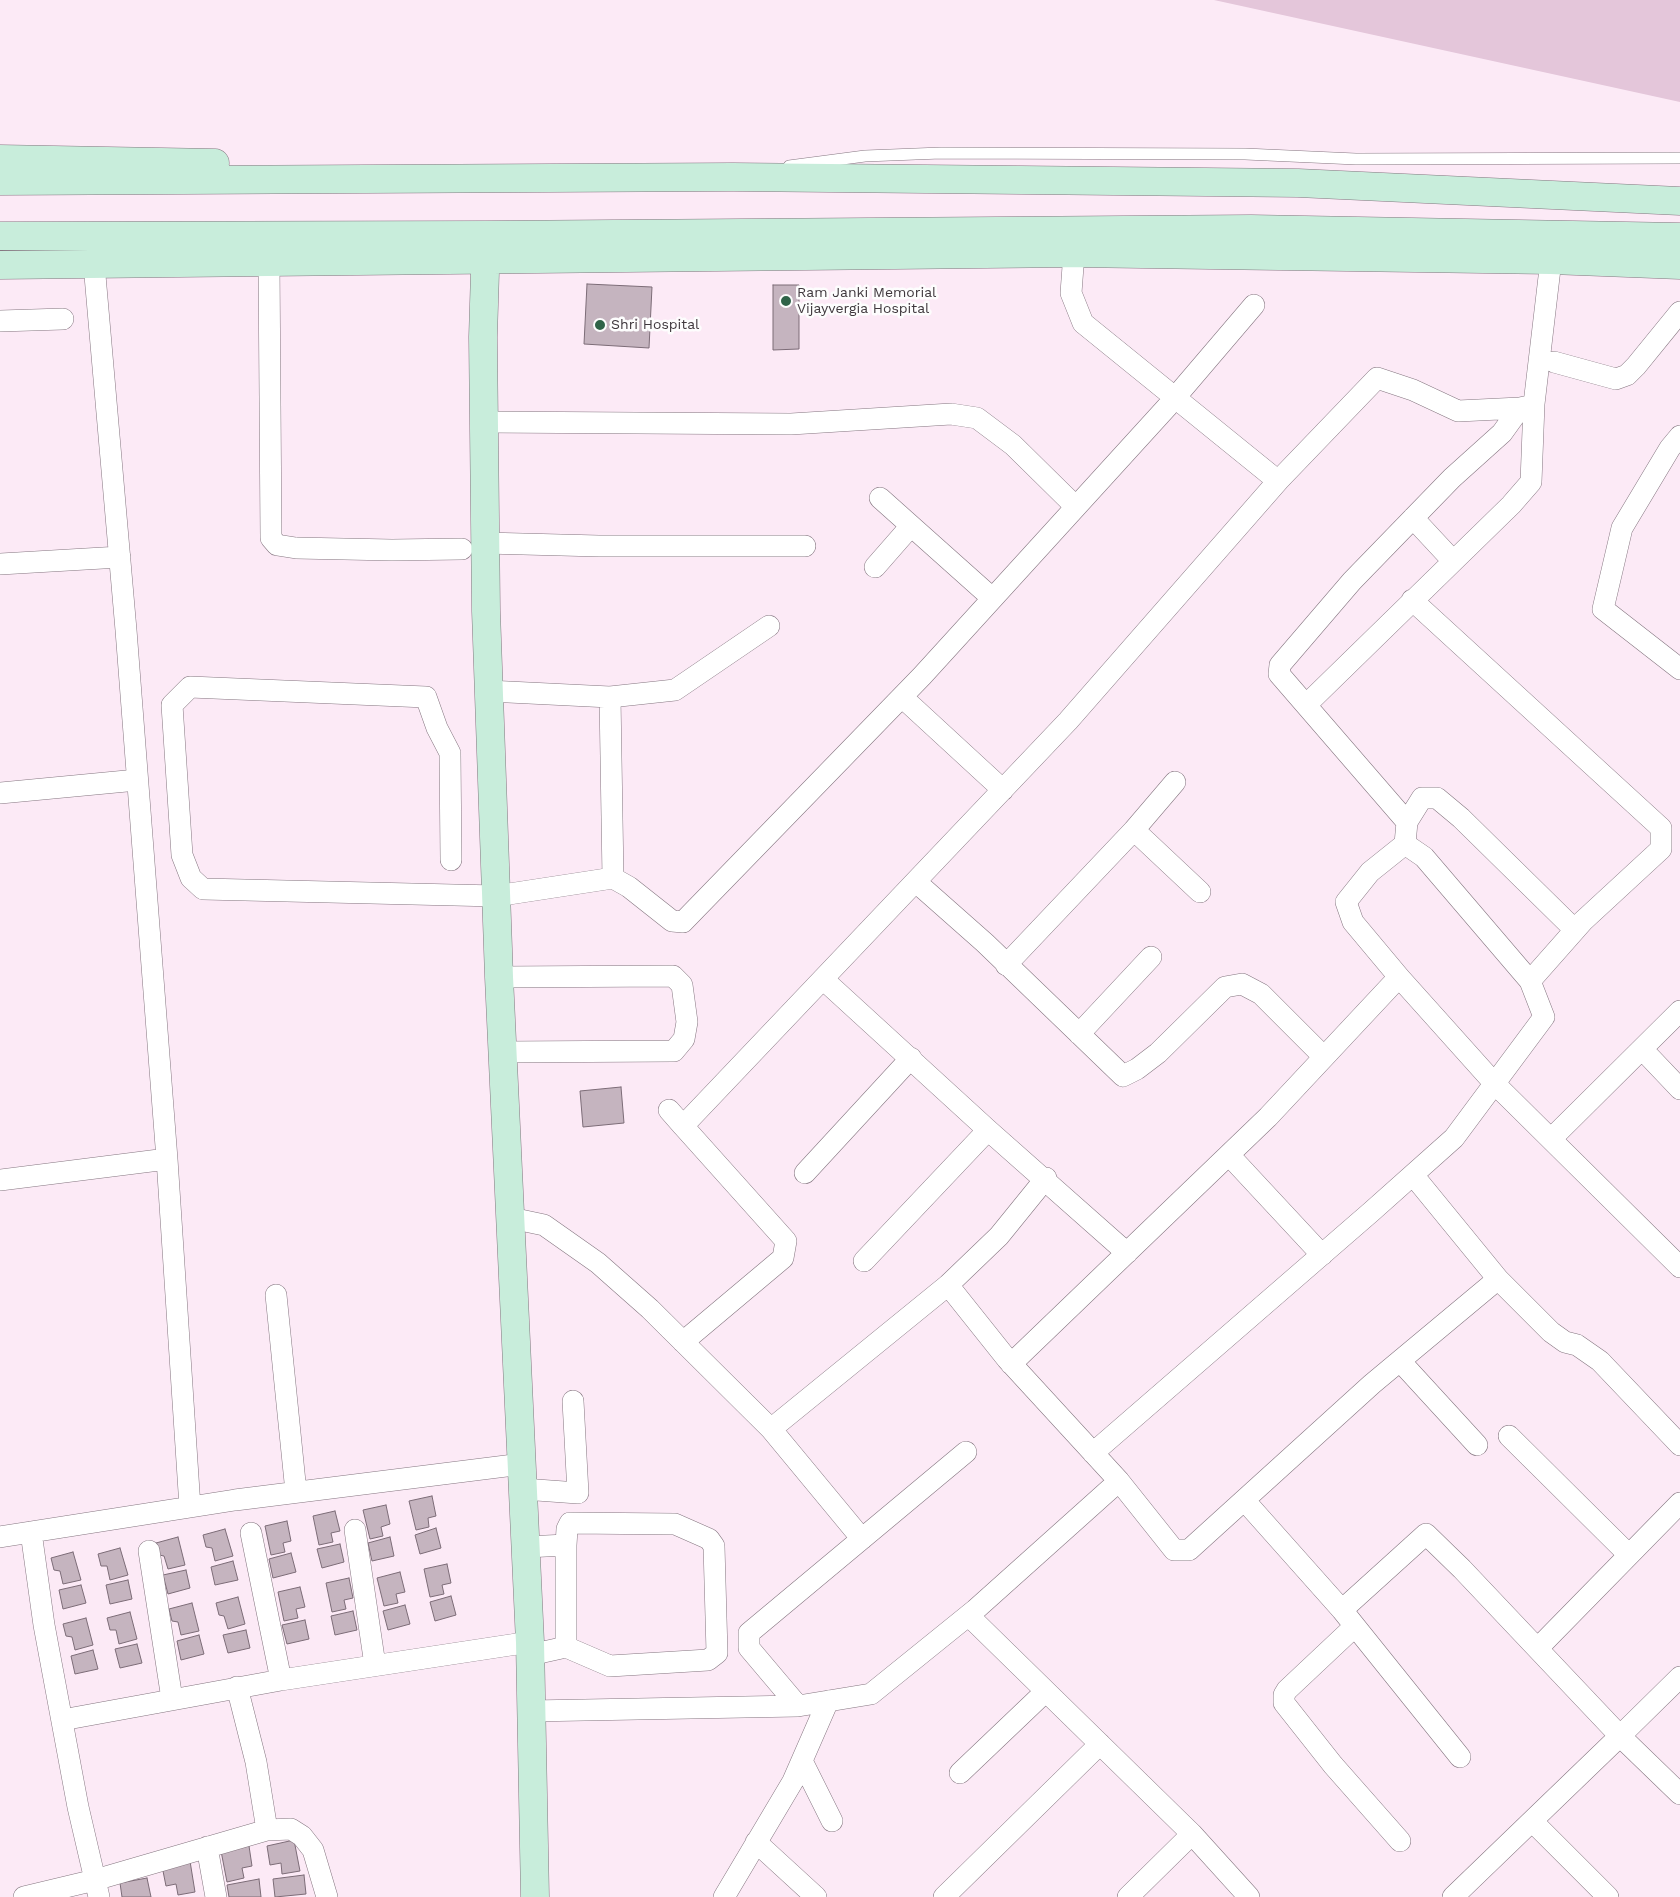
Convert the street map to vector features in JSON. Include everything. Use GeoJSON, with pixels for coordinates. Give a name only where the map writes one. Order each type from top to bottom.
{"type":"FeatureCollection","features":[{"type":"Feature","properties":{"kind":"main road"},"geometry":{"type":"LineString","coordinates":[[0,159],[207,161],[223,164],[264,179]]}},
{"type":"Feature","properties":{"kind":"main road"},"geometry":{"type":"LineString","coordinates":[[0,181],[733,177],[1021,167],[1297,170],[1680,201]]}},
{"type":"Feature","properties":{"kind":"main road"},"geometry":{"type":"LineString","coordinates":[[0,236],[485,247],[1075,242],[1251,229],[1553,247],[1680,265]]}},
{"type":"Feature","properties":{"kind":"main road"},"geometry":{"type":"LineString","coordinates":[[1553,247],[1680,237]]}},
{"type":"Feature","properties":{"kind":"main road"},"geometry":{"type":"LineString","coordinates":[[0,265],[269,262],[485,247]]}},
{"type":"Feature","properties":{"kind":"main road"},"geometry":{"type":"LineString","coordinates":[[485,247],[483,422],[474,546],[488,691],[502,1052],[530,1649],[535,1897]]}},
{"type":"Feature","properties":{"kind":"street"},"geometry":{"type":"LineString","coordinates":[[1075,242],[1071,293],[1083,323],[1278,481]]}},
{"type":"Feature","properties":{"kind":"street"},"geometry":{"type":"LineString","coordinates":[[1306,705],[1511,505],[1531,482],[1527,406],[1553,247]]}},
{"type":"Feature","properties":{"kind":"street"},"geometry":{"type":"LineString","coordinates":[[269,262],[271,538],[277,545],[296,548],[392,550],[474,546],[805,546]]}},
{"type":"Feature","properties":{"kind":"street"},"geometry":{"type":"LineString","coordinates":[[94,264],[138,780],[167,1160],[190,1507]]}},
{"type":"Feature","properties":{"kind":"street"},"geometry":{"type":"LineString","coordinates":[[452,860],[450,753],[426,697],[190,686],[172,705],[182,855],[191,878],[203,889],[496,896],[613,878],[629,887],[672,920],[683,922],[902,697],[1176,397],[1254,305]]}},
{"type":"Feature","properties":{"kind":"street"},"geometry":{"type":"LineString","coordinates":[[1554,362],[1616,379],[1636,366],[1680,312]]}},
{"type":"Feature","properties":{"kind":"street"},"geometry":{"type":"LineString","coordinates":[[0,321],[63,319]]}},
{"type":"Feature","properties":{"kind":"street"},"geometry":{"type":"LineString","coordinates":[[683,1126],[824,980],[1068,721],[1278,481],[1377,378],[1412,390],[1458,411],[1527,406]]}},
{"type":"Feature","properties":{"kind":"street"},"geometry":{"type":"LineString","coordinates":[[1407,822],[1279,674],[1280,665],[1352,581],[1452,478],[1502,433],[1527,406]]}},
{"type":"Feature","properties":{"kind":"street"},"geometry":{"type":"LineString","coordinates":[[483,422],[791,424],[951,414],[977,418],[1013,445],[1076,507]]}},
{"type":"Feature","properties":{"kind":"street"},"geometry":{"type":"LineString","coordinates":[[1677,444],[1622,528],[1603,609],[1680,669]]}},
{"type":"Feature","properties":{"kind":"street"},"geometry":{"type":"LineString","coordinates":[[880,498],[992,598]]}},
{"type":"Feature","properties":{"kind":"street"},"geometry":{"type":"LineString","coordinates":[[1413,518],[1453,561]]}},
{"type":"Feature","properties":{"kind":"street"},"geometry":{"type":"LineString","coordinates":[[874,567],[910,526]]}},
{"type":"Feature","properties":{"kind":"street"},"geometry":{"type":"LineString","coordinates":[[0,564],[120,557]]}},
{"type":"Feature","properties":{"kind":"street"},"geometry":{"type":"LineString","coordinates":[[1412,600],[1661,828],[1661,848],[1575,930],[1530,981]]}},
{"type":"Feature","properties":{"kind":"street"},"geometry":{"type":"LineString","coordinates":[[488,691],[610,696],[675,690],[769,626]]}},
{"type":"Feature","properties":{"kind":"street"},"geometry":{"type":"LineString","coordinates":[[610,696],[613,878]]}},
{"type":"Feature","properties":{"kind":"street"},"geometry":{"type":"LineString","coordinates":[[902,697],[1003,790]]}},
{"type":"Feature","properties":{"kind":"street"},"geometry":{"type":"LineString","coordinates":[[0,793],[138,780]]}},
{"type":"Feature","properties":{"kind":"street"},"geometry":{"type":"LineString","coordinates":[[1006,965],[1134,830],[1175,782]]}},
{"type":"Feature","properties":{"kind":"street"},"geometry":{"type":"LineString","coordinates":[[1575,930],[1461,818],[1437,798],[1422,798],[1407,822],[1405,844],[1370,872],[1346,902],[1353,922],[1399,977],[1494,1083],[1680,1267]]}},
{"type":"Feature","properties":{"kind":"street"},"geometry":{"type":"LineString","coordinates":[[1134,830],[1200,892]]}},
{"type":"Feature","properties":{"kind":"street"},"geometry":{"type":"LineString","coordinates":[[1093,1453],[1454,1138],[1544,1017],[1530,981],[1424,858],[1405,844]]}},
{"type":"Feature","properties":{"kind":"street"},"geometry":{"type":"LineString","coordinates":[[916,882],[1123,1076],[1137,1070],[1158,1053],[1225,988],[1242,984],[1261,994],[1324,1057]]}},
{"type":"Feature","properties":{"kind":"street"},"geometry":{"type":"LineString","coordinates":[[1079,1034],[1151,957]]}},
{"type":"Feature","properties":{"kind":"street"},"geometry":{"type":"LineString","coordinates":[[499,977],[673,976],[682,985],[687,1022],[684,1039],[674,1051],[502,1052]]}},
{"type":"Feature","properties":{"kind":"street"},"geometry":{"type":"LineString","coordinates":[[1011,1364],[1229,1155],[1399,977]]}},
{"type":"Feature","properties":{"kind":"street"},"geometry":{"type":"LineString","coordinates":[[824,980],[988,1130],[1046,1178],[1127,1252]]}},
{"type":"Feature","properties":{"kind":"street"},"geometry":{"type":"LineString","coordinates":[[1551,1139],[1680,1011]]}},
{"type":"Feature","properties":{"kind":"street"},"geometry":{"type":"LineString","coordinates":[[1642,1049],[1680,1089]]}},
{"type":"Feature","properties":{"kind":"street"},"geometry":{"type":"LineString","coordinates":[[805,1173],[911,1058]]}},
{"type":"Feature","properties":{"kind":"street"},"geometry":{"type":"LineString","coordinates":[[669,1110],[786,1242],[783,1258],[683,1342]]}},
{"type":"Feature","properties":{"kind":"street"},"geometry":{"type":"LineString","coordinates":[[864,1261],[988,1130]]}},
{"type":"Feature","properties":{"kind":"street"},"geometry":{"type":"LineString","coordinates":[[1229,1155],[1322,1255]]}},
{"type":"Feature","properties":{"kind":"street"},"geometry":{"type":"LineString","coordinates":[[0,1180],[167,1160]]}},
{"type":"Feature","properties":{"kind":"street"},"geometry":{"type":"LineString","coordinates":[[1413,1175],[1498,1279],[1551,1332],[1565,1342],[1577,1345],[1600,1361],[1680,1445]]}},
{"type":"Feature","properties":{"kind":"street"},"geometry":{"type":"LineString","coordinates":[[772,1429],[948,1286],[999,1236],[1046,1178]]}},
{"type":"Feature","properties":{"kind":"street"},"geometry":{"type":"LineString","coordinates":[[511,1218],[544,1225],[598,1263],[650,1309],[772,1429],[862,1539]]}},
{"type":"Feature","properties":{"kind":"street"},"geometry":{"type":"LineString","coordinates":[[948,1286],[1011,1364],[1119,1481],[1174,1550],[1189,1550],[1246,1501],[1400,1361],[1498,1279]]}},
{"type":"Feature","properties":{"kind":"street"},"geometry":{"type":"LineString","coordinates":[[276,1295],[296,1492]]}},
{"type":"Feature","properties":{"kind":"street"},"geometry":{"type":"LineString","coordinates":[[1400,1361],[1477,1445]]}},
{"type":"Feature","properties":{"kind":"street"},"geometry":{"type":"LineString","coordinates":[[573,1401],[578,1493]]}},
{"type":"Feature","properties":{"kind":"street"},"geometry":{"type":"LineString","coordinates":[[1509,1436],[1629,1555]]}},
{"type":"Feature","properties":{"kind":"street"},"geometry":{"type":"LineString","coordinates":[[798,1706],[749,1648],[749,1633],[966,1452]]}},
{"type":"Feature","properties":{"kind":"street"},"geometry":{"type":"LineString","coordinates":[[0,1537],[296,1492],[523,1477],[578,1493],[596,1514],[699,1522]]}},
{"type":"Feature","properties":{"kind":"street"},"geometry":{"type":"LineString","coordinates":[[531,1711],[798,1706],[871,1694],[969,1616],[1119,1481]]}},
{"type":"Feature","properties":{"kind":"street"},"geometry":{"type":"LineString","coordinates":[[1246,1501],[1348,1619],[1460,1757]]}},
{"type":"Feature","properties":{"kind":"street"},"geometry":{"type":"LineString","coordinates":[[1538,1648],[1680,1503]]}},
{"type":"Feature","properties":{"kind":"street"},"geometry":{"type":"LineString","coordinates":[[62,1720],[237,1687],[375,1665],[530,1649],[566,1647],[610,1666],[708,1660],[717,1653],[714,1546],[708,1539],[675,1524],[570,1523],[567,1529],[566,1545],[566,1647]]}},
{"type":"Feature","properties":{"kind":"street"},"geometry":{"type":"LineString","coordinates":[[355,1530],[375,1665]]}},
{"type":"Feature","properties":{"kind":"street"},"geometry":{"type":"LineString","coordinates":[[31,1532],[44,1625],[78,1807],[97,1889]]}},
{"type":"Feature","properties":{"kind":"street"},"geometry":{"type":"LineString","coordinates":[[251,1533],[280,1680]]}},
{"type":"Feature","properties":{"kind":"street"},"geometry":{"type":"LineString","coordinates":[[1400,1841],[1333,1765],[1284,1703],[1284,1695],[1348,1619],[1426,1534],[1538,1648],[1620,1736],[1680,1794]]}},
{"type":"Feature","properties":{"kind":"street"},"geometry":{"type":"LineString","coordinates":[[526,1547],[566,1545]]}},
{"type":"Feature","properties":{"kind":"street"},"geometry":{"type":"LineString","coordinates":[[149,1551],[172,1699]]}},
{"type":"Feature","properties":{"kind":"street"},"geometry":{"type":"LineString","coordinates":[[969,1616],[1192,1834],[1249,1897]]}},
{"type":"Feature","properties":{"kind":"street"},"geometry":{"type":"LineString","coordinates":[[1453,1897],[1680,1677]]}},
{"type":"Feature","properties":{"kind":"street"},"geometry":{"type":"LineString","coordinates":[[237,1687],[256,1762],[267,1830]]}},
{"type":"Feature","properties":{"kind":"street"},"geometry":{"type":"LineString","coordinates":[[960,1773],[1045,1692]]}},
{"type":"Feature","properties":{"kind":"street"},"geometry":{"type":"LineString","coordinates":[[724,1897],[793,1781],[828,1701]]}},
{"type":"Feature","properties":{"kind":"street"},"geometry":{"type":"LineString","coordinates":[[944,1897],[1100,1744]]}},
{"type":"Feature","properties":{"kind":"street"},"geometry":{"type":"LineString","coordinates":[[802,1761],[832,1821]]}},
{"type":"Feature","properties":{"kind":"street"},"geometry":{"type":"LineString","coordinates":[[1532,1822],[1608,1897]]}},
{"type":"Feature","properties":{"kind":"street"},"geometry":{"type":"LineString","coordinates":[[24,1897],[97,1889],[207,1847],[267,1830],[291,1829],[302,1836],[314,1850],[327,1897]]}},
{"type":"Feature","properties":{"kind":"street"},"geometry":{"type":"LineString","coordinates":[[1128,1897],[1192,1834]]}},
{"type":"Feature","properties":{"kind":"street"},"geometry":{"type":"LineString","coordinates":[[756,1842],[816,1897]]}},
{"type":"Feature","properties":{"kind":"street"},"geometry":{"type":"LineString","coordinates":[[207,1847],[216,1897]]}},
{"type":"Feature","properties":{"kind":"lane"},"geometry":{"type":"LineString","coordinates":[[1297,170],[1680,158]]}},
{"type":"Feature","properties":{"kind":"shaded area"},"geometry":{"type":"Polygon","coordinates":[[[1214,0],[1680,0],[1680,102],[1214,0]]]}},
{"type":"Feature","properties":{"kind":"building"},"geometry":{"type":"Polygon","coordinates":[[[587,284],[652,287],[649,348],[584,344],[587,284]]]}},
{"type":"Feature","properties":{"kind":"building"},"geometry":{"type":"Polygon","coordinates":[[[773,285],[799,285],[799,349],[773,350],[773,285]]]}},
{"type":"Feature","properties":{"kind":"building"},"geometry":{"type":"Polygon","coordinates":[[[621,1087],[624,1123],[583,1127],[580,1091],[621,1087]]]}},
{"type":"Feature","properties":{"kind":"building"},"geometry":{"type":"Polygon","coordinates":[[[432,1496],[436,1516],[428,1518],[429,1527],[416,1530],[409,1501],[432,1496]]]}},
{"type":"Feature","properties":{"kind":"building"},"geometry":{"type":"Polygon","coordinates":[[[386,1505],[390,1524],[381,1527],[383,1536],[370,1539],[363,1510],[386,1505]]]}},
{"type":"Feature","properties":{"kind":"building"},"geometry":{"type":"Polygon","coordinates":[[[335,1511],[340,1531],[331,1533],[333,1542],[319,1545],[313,1516],[335,1511]]]}},
{"type":"Feature","properties":{"kind":"building"},"geometry":{"type":"Polygon","coordinates":[[[287,1521],[291,1541],[283,1543],[285,1552],[271,1555],[265,1526],[287,1521]]]}},
{"type":"Feature","properties":{"kind":"building"},"geometry":{"type":"Polygon","coordinates":[[[436,1528],[441,1548],[420,1554],[415,1535],[436,1528]]]}},
{"type":"Feature","properties":{"kind":"building"},"geometry":{"type":"Polygon","coordinates":[[[225,1529],[233,1556],[215,1561],[212,1548],[206,1547],[203,1535],[225,1529]]]}},
{"type":"Feature","properties":{"kind":"building"},"geometry":{"type":"Polygon","coordinates":[[[178,1537],[185,1565],[168,1569],[164,1556],[159,1555],[156,1543],[178,1537]]]}},
{"type":"Feature","properties":{"kind":"building"},"geometry":{"type":"Polygon","coordinates":[[[390,1537],[394,1556],[372,1561],[368,1543],[390,1537]]]}},
{"type":"Feature","properties":{"kind":"building"},"geometry":{"type":"Polygon","coordinates":[[[340,1544],[344,1562],[322,1568],[317,1549],[340,1544]]]}},
{"type":"Feature","properties":{"kind":"building"},"geometry":{"type":"Polygon","coordinates":[[[120,1548],[128,1575],[110,1580],[107,1566],[101,1566],[98,1554],[120,1548]]]}},
{"type":"Feature","properties":{"kind":"building"},"geometry":{"type":"Polygon","coordinates":[[[73,1552],[81,1580],[63,1584],[60,1571],[54,1570],[51,1558],[73,1552]]]}},
{"type":"Feature","properties":{"kind":"building"},"geometry":{"type":"Polygon","coordinates":[[[291,1553],[296,1572],[273,1578],[269,1559],[291,1553]]]}},
{"type":"Feature","properties":{"kind":"building"},"geometry":{"type":"Polygon","coordinates":[[[233,1561],[238,1580],[215,1585],[211,1567],[233,1561]]]}},
{"type":"Feature","properties":{"kind":"building"},"geometry":{"type":"Polygon","coordinates":[[[447,1564],[451,1583],[442,1585],[444,1594],[430,1597],[424,1569],[447,1564]]]}},
{"type":"Feature","properties":{"kind":"building"},"geometry":{"type":"Polygon","coordinates":[[[186,1570],[190,1588],[168,1594],[163,1575],[186,1570]]]}},
{"type":"Feature","properties":{"kind":"building"},"geometry":{"type":"Polygon","coordinates":[[[400,1572],[405,1592],[396,1594],[398,1603],[384,1606],[377,1578],[400,1572]]]}},
{"type":"Feature","properties":{"kind":"building"},"geometry":{"type":"Polygon","coordinates":[[[349,1578],[353,1598],[344,1600],[346,1609],[332,1612],[326,1583],[349,1578]]]}},
{"type":"Feature","properties":{"kind":"building"},"geometry":{"type":"Polygon","coordinates":[[[128,1580],[132,1599],[110,1604],[106,1585],[128,1580]]]}},
{"type":"Feature","properties":{"kind":"building"},"geometry":{"type":"Polygon","coordinates":[[[81,1585],[86,1603],[63,1609],[59,1590],[81,1585]]]}},
{"type":"Feature","properties":{"kind":"building"},"geometry":{"type":"Polygon","coordinates":[[[300,1587],[305,1607],[296,1609],[298,1618],[284,1621],[278,1592],[300,1587]]]}},
{"type":"Feature","properties":{"kind":"building"},"geometry":{"type":"Polygon","coordinates":[[[451,1596],[456,1615],[435,1621],[430,1602],[451,1596]]]}},
{"type":"Feature","properties":{"kind":"building"},"geometry":{"type":"Polygon","coordinates":[[[238,1597],[245,1624],[228,1629],[224,1616],[219,1615],[216,1603],[238,1597]]]}},
{"type":"Feature","properties":{"kind":"building"},"geometry":{"type":"Polygon","coordinates":[[[192,1603],[199,1631],[181,1635],[178,1622],[172,1621],[169,1609],[192,1603]]]}},
{"type":"Feature","properties":{"kind":"building"},"geometry":{"type":"Polygon","coordinates":[[[405,1605],[410,1624],[388,1630],[383,1611],[405,1605]]]}},
{"type":"Feature","properties":{"kind":"building"},"geometry":{"type":"Polygon","coordinates":[[[353,1611],[357,1630],[335,1635],[331,1616],[353,1611]]]}},
{"type":"Feature","properties":{"kind":"building"},"geometry":{"type":"Polygon","coordinates":[[[130,1612],[137,1639],[119,1644],[116,1630],[110,1630],[107,1618],[130,1612]]]}},
{"type":"Feature","properties":{"kind":"building"},"geometry":{"type":"Polygon","coordinates":[[[86,1618],[93,1645],[75,1650],[72,1637],[66,1636],[63,1624],[86,1618]]]}},
{"type":"Feature","properties":{"kind":"building"},"geometry":{"type":"Polygon","coordinates":[[[305,1620],[309,1639],[287,1644],[282,1625],[305,1620]]]}},
{"type":"Feature","properties":{"kind":"building"},"geometry":{"type":"Polygon","coordinates":[[[246,1630],[250,1648],[228,1653],[223,1635],[246,1630]]]}},
{"type":"Feature","properties":{"kind":"building"},"geometry":{"type":"Polygon","coordinates":[[[199,1635],[204,1654],[181,1660],[177,1641],[199,1635]]]}},
{"type":"Feature","properties":{"kind":"building"},"geometry":{"type":"Polygon","coordinates":[[[137,1644],[142,1663],[120,1668],[115,1649],[137,1644]]]}},
{"type":"Feature","properties":{"kind":"building"},"geometry":{"type":"Polygon","coordinates":[[[93,1650],[98,1669],[75,1674],[71,1656],[93,1650]]]}},
{"type":"Feature","properties":{"kind":"building"},"geometry":{"type":"Polygon","coordinates":[[[294,1840],[300,1871],[282,1874],[281,1863],[270,1865],[267,1846],[294,1840]]]}},
{"type":"Feature","properties":{"kind":"building"},"geometry":{"type":"Polygon","coordinates":[[[249,1846],[252,1866],[242,1868],[244,1878],[227,1882],[221,1851],[249,1846]]]}},
{"type":"Feature","properties":{"kind":"building"},"geometry":{"type":"Polygon","coordinates":[[[190,1861],[195,1892],[178,1895],[176,1884],[166,1886],[162,1866],[190,1861]]]}},
{"type":"Feature","properties":{"kind":"building"},"geometry":{"type":"Polygon","coordinates":[[[304,1875],[306,1894],[275,1897],[273,1879],[304,1875]]]}},
{"type":"Feature","properties":{"kind":"building"},"geometry":{"type":"Polygon","coordinates":[[[147,1878],[151,1897],[122,1897],[120,1883],[147,1878]]]}},
{"type":"Feature","properties":{"kind":"building"},"geometry":{"type":"Polygon","coordinates":[[[259,1879],[261,1897],[229,1897],[227,1885],[259,1879]]]}},
{"type":"Feature","properties":{"kind":"place","name":"Ram Janki Memorial Vijayvergia Hospital"},"geometry":{"type":"Point","coordinates":[786,301]}},
{"type":"Feature","properties":{"kind":"place","name":"Shri Hospital"},"geometry":{"type":"Point","coordinates":[600,325]}}]}
